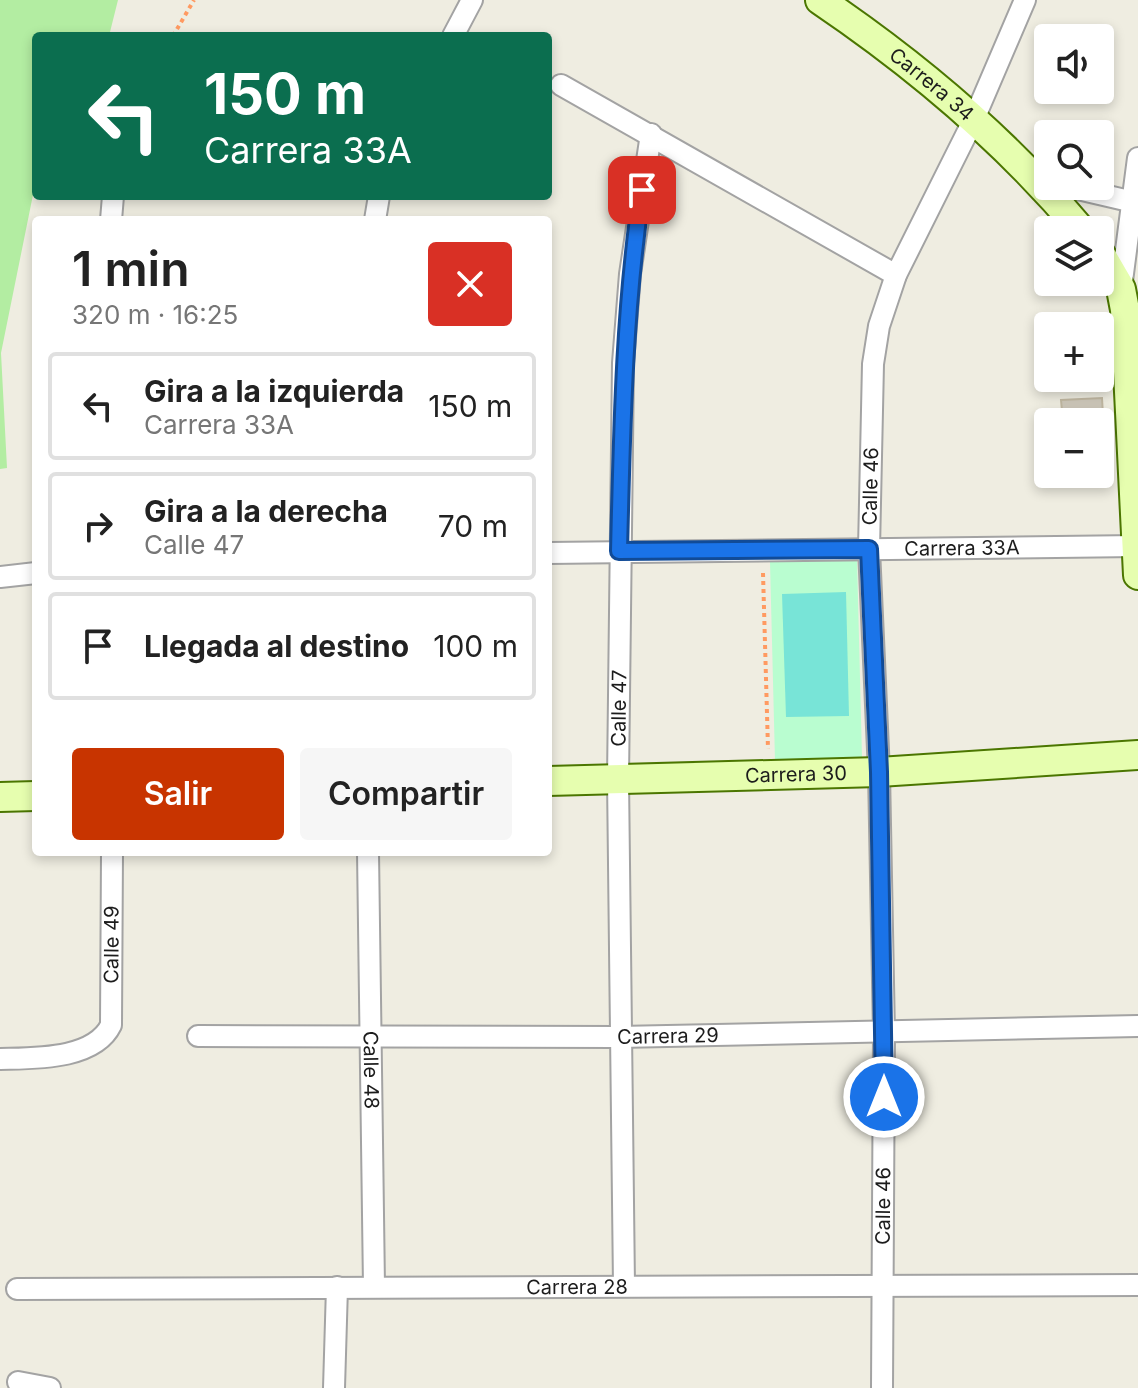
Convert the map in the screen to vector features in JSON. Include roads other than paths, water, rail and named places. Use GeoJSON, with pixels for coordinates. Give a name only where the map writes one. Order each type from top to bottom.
{"type":"FeatureCollection","features":[{"type":"Feature","properties":{"kind":"main road","name":"Carrera 34"},"geometry":{"type":"LineString","coordinates":[[820,0],[912,67],[1034,174]]}},
{"type":"Feature","properties":{"kind":"main road","name":"Carrera 34"},"geometry":{"type":"LineString","coordinates":[[1057,200],[1070,216]]}},
{"type":"Feature","properties":{"kind":"main road"},"geometry":{"type":"LineString","coordinates":[[1114,277],[1121,289],[1137,501],[1138,575]]}},
{"type":"Feature","properties":{"kind":"main road","name":"Carrera 30"},"geometry":{"type":"LineString","coordinates":[[552,781],[879,772],[1138,755]]}},
{"type":"Feature","properties":{"kind":"main road"},"geometry":{"type":"LineString","coordinates":[[0,797],[32,796]]}},
{"type":"Feature","properties":{"kind":"street"},"geometry":{"type":"LineString","coordinates":[[455,32],[472,0]]}},
{"type":"Feature","properties":{"kind":"street","name":"Calle 46"},"geometry":{"type":"LineString","coordinates":[[882,1388],[884,1034],[879,772],[869,549],[873,364],[879,326],[896,275],[974,119],[1025,0]]}},
{"type":"Feature","properties":{"kind":"street"},"geometry":{"type":"LineString","coordinates":[[561,85],[896,275]]}},
{"type":"Feature","properties":{"kind":"street","name":"Calle 47"},"geometry":{"type":"LineString","coordinates":[[624,1286],[618,779],[623,363],[630,274],[651,134]]}},
{"type":"Feature","properties":{"kind":"street"},"geometry":{"type":"LineString","coordinates":[[1121,289],[1135,203],[1138,158]]}},
{"type":"Feature","properties":{"kind":"street"},"geometry":{"type":"LineString","coordinates":[[1114,198],[1135,203]]}},
{"type":"Feature","properties":{"kind":"street","name":"Carrera 33A"},"geometry":{"type":"LineString","coordinates":[[552,553],[1137,546]]}},
{"type":"Feature","properties":{"kind":"street"},"geometry":{"type":"LineString","coordinates":[[0,577],[32,573]]}},
{"type":"Feature","properties":{"kind":"street","name":"Calle 49"},"geometry":{"type":"LineString","coordinates":[[0,1059],[43,1058],[87,1047],[106,1036],[111,1025],[112,856]]}},
{"type":"Feature","properties":{"kind":"street","name":"Calle 48"},"geometry":{"type":"LineString","coordinates":[[368,856],[374,1287]]}},
{"type":"Feature","properties":{"kind":"street","name":"Carrera 29"},"geometry":{"type":"LineString","coordinates":[[198,1036],[619,1037],[884,1034],[1138,1026]]}},
{"type":"Feature","properties":{"kind":"street","name":"Carrera 28"},"geometry":{"type":"LineString","coordinates":[[17,1289],[1138,1285]]}},
{"type":"Feature","properties":{"kind":"street"},"geometry":{"type":"LineString","coordinates":[[334,1388],[337,1287]]}},
{"type":"Feature","properties":{"kind":"street"},"geometry":{"type":"LineString","coordinates":[[18,1382],[50,1388]]}}]}
